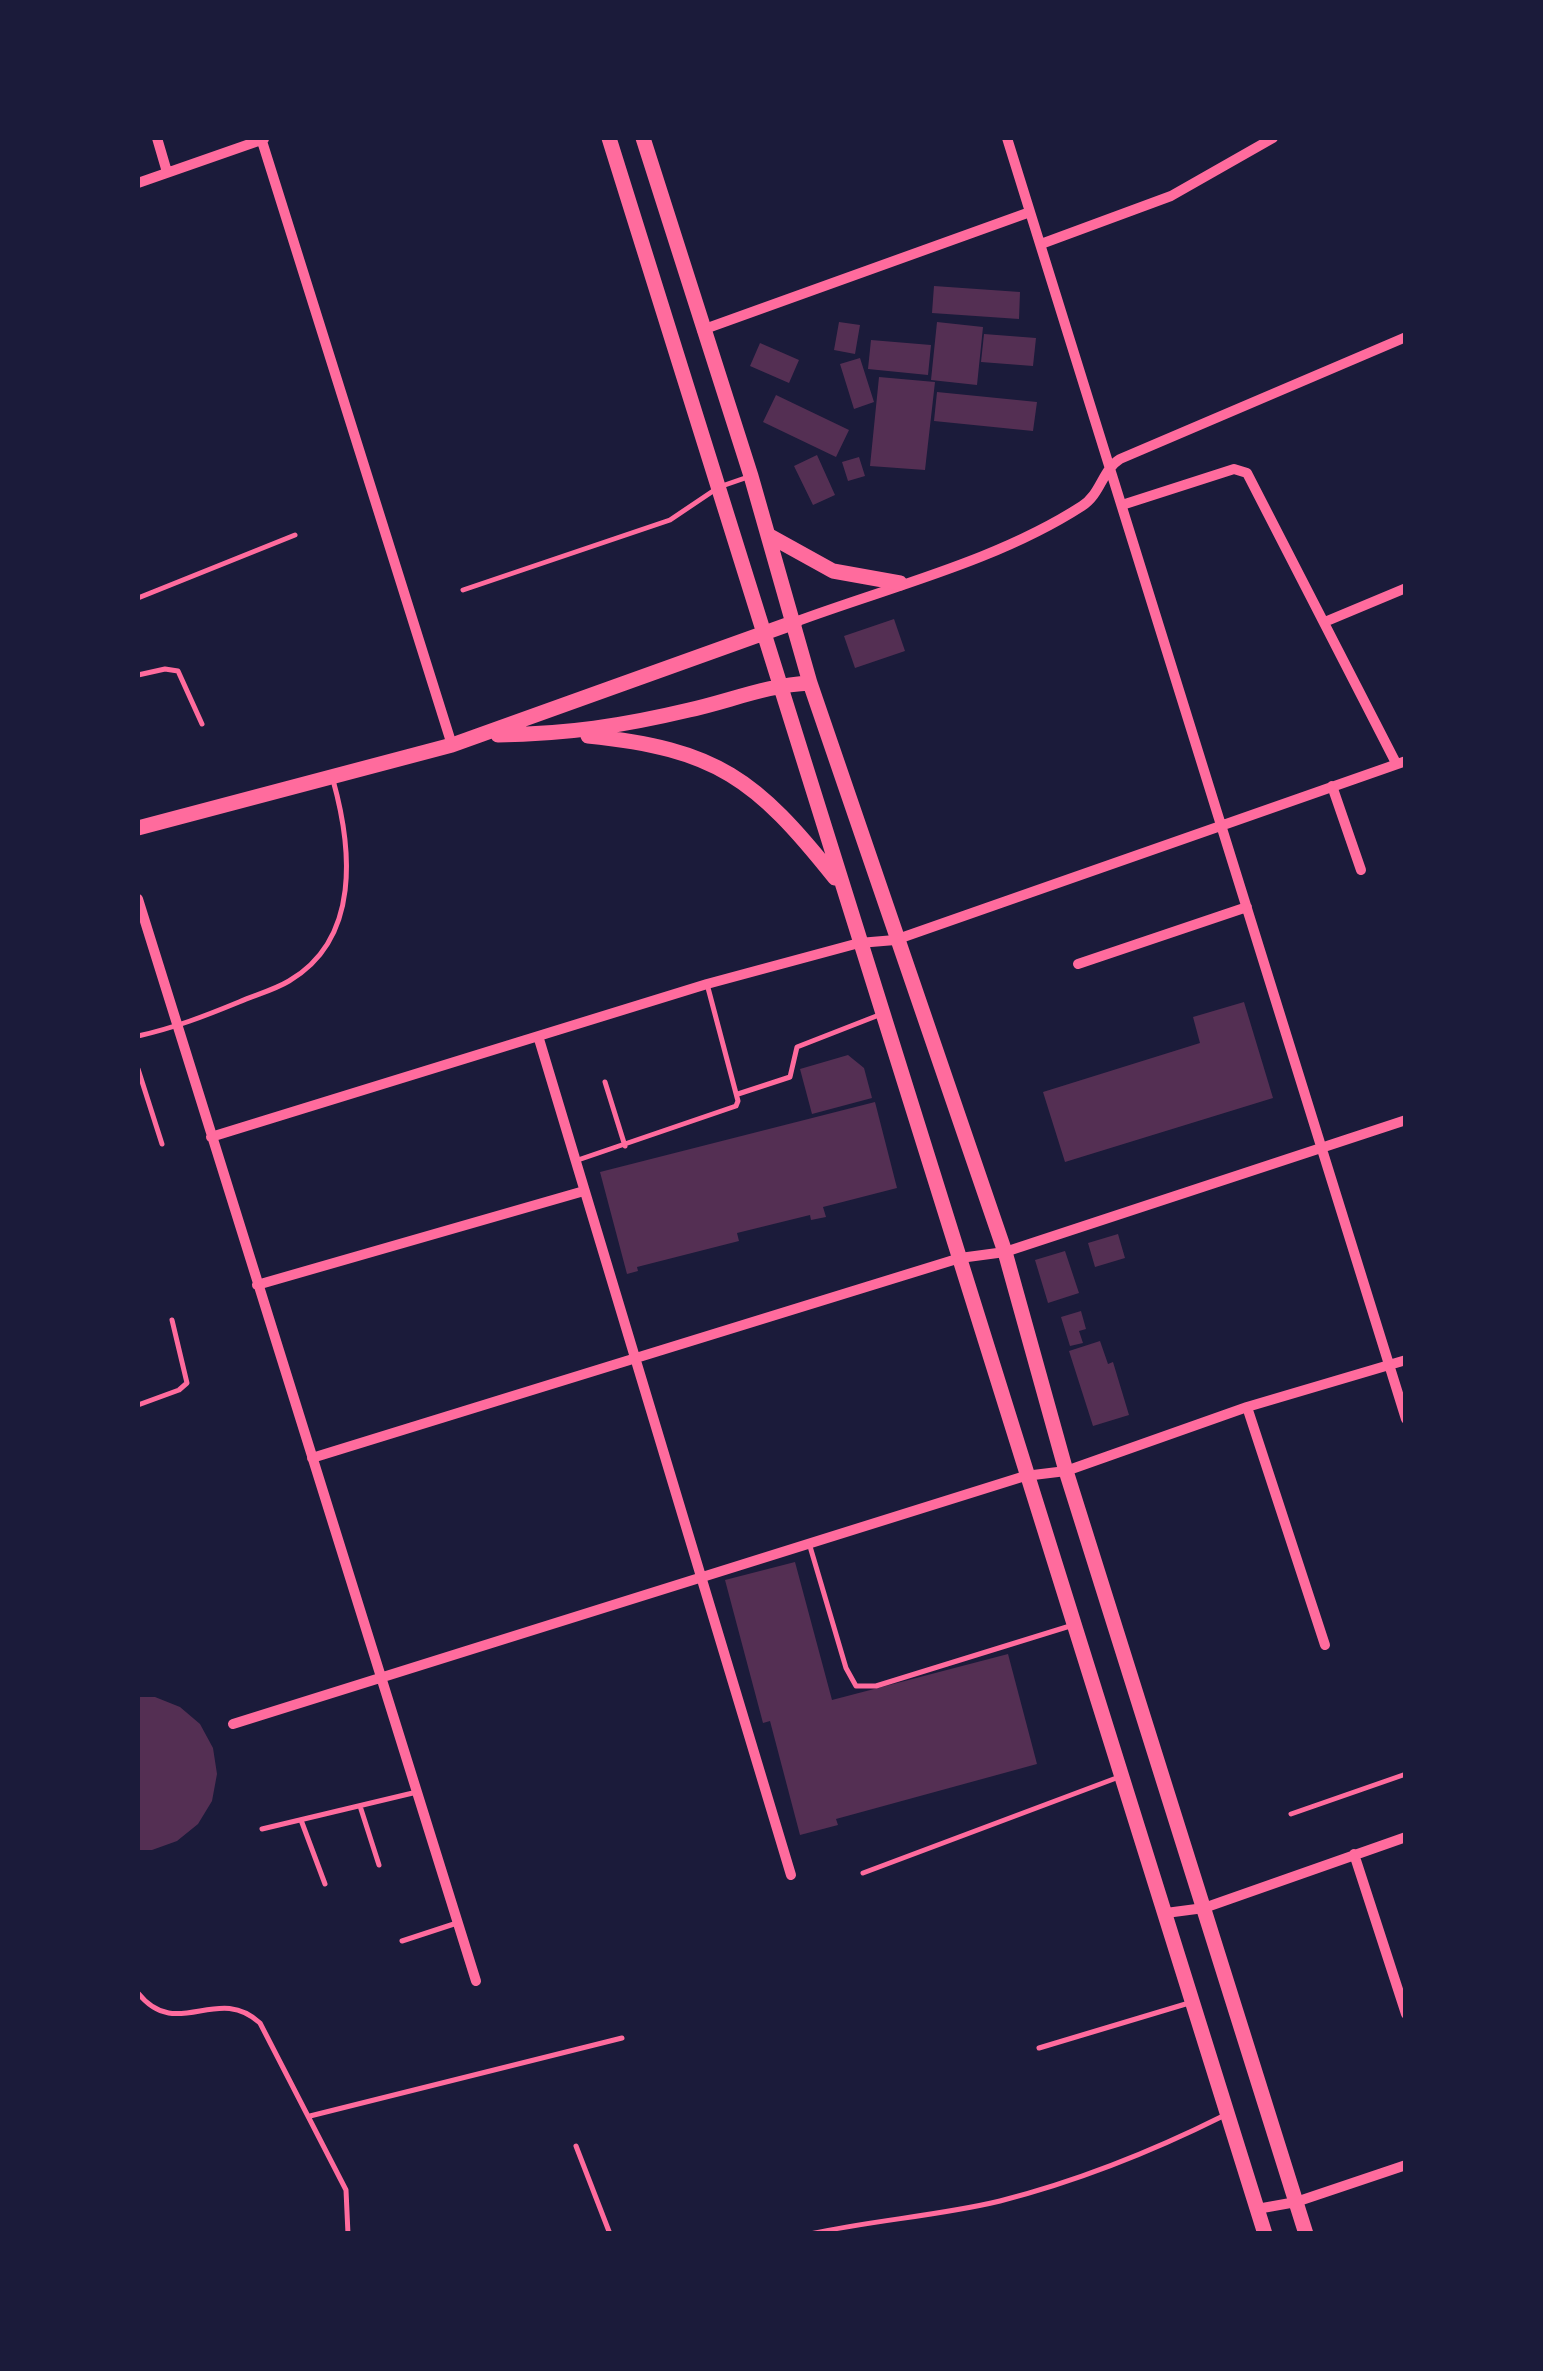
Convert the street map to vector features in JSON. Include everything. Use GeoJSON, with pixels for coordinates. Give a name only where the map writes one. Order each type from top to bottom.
{"type":"FeatureCollection","features":[{"type":"Feature","properties":{"kind":"main road"},"geometry":{"type":"LineString","coordinates":[[609,138],[1025,1476],[1166,1913],[1189,2003],[1265,2234]]}},
{"type":"Feature","properties":{"kind":"main road"},"geometry":{"type":"LineString","coordinates":[[643,138],[701,331],[751,476],[810,683],[894,940],[1004,1252],[1066,1472],[1306,2234]]}},
{"type":"Feature","properties":{"kind":"main road"},"geometry":{"type":"LineString","coordinates":[[768,535],[833,571],[900,583]]}},
{"type":"Feature","properties":{"kind":"main road"},"geometry":{"type":"LineString","coordinates":[[138,828],[452,745],[794,622]]}},
{"type":"Feature","properties":{"kind":"main road"},"geometry":{"type":"LineString","coordinates":[[574,734],[692,710],[778,684],[810,683]]}},
{"type":"Feature","properties":{"kind":"main road"},"geometry":{"type":"LineString","coordinates":[[484,734],[574,734],[665,747],[726,771],[799,830],[841,886]]}},
{"type":"Feature","properties":{"kind":"street"},"geometry":{"type":"LineString","coordinates":[[157,138],[168,172]]}},
{"type":"Feature","properties":{"kind":"street"},"geometry":{"type":"LineString","coordinates":[[138,183],[264,138],[452,745]]}},
{"type":"Feature","properties":{"kind":"street"},"geometry":{"type":"LineString","coordinates":[[1007,138],[1406,1420]]}},
{"type":"Feature","properties":{"kind":"street"},"geometry":{"type":"LineString","coordinates":[[1041,244],[1171,196],[1273,138]]}},
{"type":"Feature","properties":{"kind":"street"},"geometry":{"type":"LineString","coordinates":[[701,331],[1030,212]]}},
{"type":"Feature","properties":{"kind":"street"},"geometry":{"type":"LineString","coordinates":[[794,622],[1001,546],[1081,507],[1103,486],[1110,466],[1406,337]]}},
{"type":"Feature","properties":{"kind":"street"},"geometry":{"type":"LineString","coordinates":[[211,1136],[539,1039],[707,984],[859,943],[894,940],[1401,762],[1253,480],[1241,470],[1122,505]]}},
{"type":"Feature","properties":{"kind":"street"},"geometry":{"type":"LineString","coordinates":[[1327,621],[1406,588]]}},
{"type":"Feature","properties":{"kind":"street"},"geometry":{"type":"LineString","coordinates":[[1332,786],[1361,870]]}},
{"type":"Feature","properties":{"kind":"street"},"geometry":{"type":"LineString","coordinates":[[138,898],[476,1982]]}},
{"type":"Feature","properties":{"kind":"street"},"geometry":{"type":"LineString","coordinates":[[1078,964],[1247,908]]}},
{"type":"Feature","properties":{"kind":"street"},"geometry":{"type":"LineString","coordinates":[[539,1039],[791,1875]]}},
{"type":"Feature","properties":{"kind":"street"},"geometry":{"type":"LineString","coordinates":[[312,1458],[960,1258],[1004,1252],[1406,1120]]}},
{"type":"Feature","properties":{"kind":"street"},"geometry":{"type":"LineString","coordinates":[[258,1285],[584,1191]]}},
{"type":"Feature","properties":{"kind":"street"},"geometry":{"type":"LineString","coordinates":[[233,1724],[380,1674],[1025,1476],[1066,1472],[1247,1407],[1406,1360]]}},
{"type":"Feature","properties":{"kind":"street"},"geometry":{"type":"LineString","coordinates":[[1247,1407],[1324,1644]]}},
{"type":"Feature","properties":{"kind":"street"},"geometry":{"type":"LineString","coordinates":[[1166,1913],[1204,1908],[1406,1836]]}},
{"type":"Feature","properties":{"kind":"street"},"geometry":{"type":"LineString","coordinates":[[1354,1854],[1406,2014]]}},
{"type":"Feature","properties":{"kind":"street"},"geometry":{"type":"LineString","coordinates":[[1257,2209],[1296,2202],[1406,2164]]}},
{"type":"Feature","properties":{"kind":"lane"},"geometry":{"type":"LineString","coordinates":[[464,590],[670,520],[719,488],[751,476]]}},
{"type":"Feature","properties":{"kind":"lane"},"geometry":{"type":"LineString","coordinates":[[138,598],[294,535]]}},
{"type":"Feature","properties":{"kind":"lane"},"geometry":{"type":"LineString","coordinates":[[138,675],[166,668],[178,671],[184,676],[202,724]]}},
{"type":"Feature","properties":{"kind":"lane"},"geometry":{"type":"LineString","coordinates":[[138,1036],[177,1028],[288,982],[321,952],[336,927],[346,894],[348,842],[332,777]]}},
{"type":"Feature","properties":{"kind":"lane"},"geometry":{"type":"LineString","coordinates":[[575,1160],[730,1110],[738,1100],[707,984]]}},
{"type":"Feature","properties":{"kind":"lane"},"geometry":{"type":"LineString","coordinates":[[737,1094],[790,1077],[794,1054],[803,1043],[882,1014]]}},
{"type":"Feature","properties":{"kind":"lane"},"geometry":{"type":"LineString","coordinates":[[138,1069],[162,1144]]}},
{"type":"Feature","properties":{"kind":"lane"},"geometry":{"type":"LineString","coordinates":[[604,1082],[626,1146]]}},
{"type":"Feature","properties":{"kind":"lane"},"geometry":{"type":"LineString","coordinates":[[138,1405],[179,1390],[186,1383],[172,1320]]}},
{"type":"Feature","properties":{"kind":"lane"},"geometry":{"type":"LineString","coordinates":[[809,1542],[846,1668],[856,1686],[876,1686],[1073,1626]]}},
{"type":"Feature","properties":{"kind":"lane"},"geometry":{"type":"LineString","coordinates":[[1291,1814],[1406,1774]]}},
{"type":"Feature","properties":{"kind":"lane"},"geometry":{"type":"LineString","coordinates":[[863,1873],[1122,1776]]}},
{"type":"Feature","properties":{"kind":"lane"},"geometry":{"type":"LineString","coordinates":[[262,1829],[417,1792]]}},
{"type":"Feature","properties":{"kind":"lane"},"geometry":{"type":"LineString","coordinates":[[360,1806],[379,1866]]}},
{"type":"Feature","properties":{"kind":"lane"},"geometry":{"type":"LineString","coordinates":[[301,1820],[324,1884]]}},
{"type":"Feature","properties":{"kind":"lane"},"geometry":{"type":"LineString","coordinates":[[402,1941],[458,1923]]}},
{"type":"Feature","properties":{"kind":"lane"},"geometry":{"type":"LineString","coordinates":[[138,1993],[150,2007],[171,2016],[223,2007],[253,2017],[310,2116],[346,2190],[348,2234]]}},
{"type":"Feature","properties":{"kind":"lane"},"geometry":{"type":"LineString","coordinates":[[1039,2048],[1189,2003]]}},
{"type":"Feature","properties":{"kind":"lane"},"geometry":{"type":"LineString","coordinates":[[310,2116],[622,2038]]}},
{"type":"Feature","properties":{"kind":"lane"},"geometry":{"type":"LineString","coordinates":[[810,2234],[999,2201],[1070,2181],[1132,2159],[1226,2114]]}},
{"type":"Feature","properties":{"kind":"lane"},"geometry":{"type":"LineString","coordinates":[[576,2146],[610,2234]]}},
{"type":"Feature","properties":{"kind":"building"},"geometry":{"type":"Polygon","coordinates":[[[934,286],[1020,292],[1019,319],[932,313],[934,286]]]}},
{"type":"Feature","properties":{"kind":"building"},"geometry":{"type":"Polygon","coordinates":[[[839,322],[860,325],[855,354],[834,350],[839,322]]]}},
{"type":"Feature","properties":{"kind":"building"},"geometry":{"type":"Polygon","coordinates":[[[937,322],[983,327],[977,385],[931,380],[937,322]]]}},
{"type":"Feature","properties":{"kind":"building"},"geometry":{"type":"Polygon","coordinates":[[[984,334],[1036,338],[1033,366],[981,362],[984,334]]]}},
{"type":"Feature","properties":{"kind":"building"},"geometry":{"type":"Polygon","coordinates":[[[871,340],[931,345],[928,375],[868,369],[871,340]]]}},
{"type":"Feature","properties":{"kind":"building"},"geometry":{"type":"Polygon","coordinates":[[[760,343],[799,360],[789,383],[750,366],[760,343]]]}},
{"type":"Feature","properties":{"kind":"building"},"geometry":{"type":"Polygon","coordinates":[[[860,358],[874,402],[854,409],[840,364],[860,358]]]}},
{"type":"Feature","properties":{"kind":"building"},"geometry":{"type":"Polygon","coordinates":[[[879,377],[935,382],[925,470],[870,466],[879,377]]]}},
{"type":"Feature","properties":{"kind":"building"},"geometry":{"type":"Polygon","coordinates":[[[937,392],[1037,402],[1033,431],[934,421],[937,392]]]}},
{"type":"Feature","properties":{"kind":"building"},"geometry":{"type":"Polygon","coordinates":[[[776,395],[849,430],[836,457],[763,422],[776,395]]]}},
{"type":"Feature","properties":{"kind":"building"},"geometry":{"type":"Polygon","coordinates":[[[817,455],[835,495],[813,505],[794,466],[817,455]]]}},
{"type":"Feature","properties":{"kind":"building"},"geometry":{"type":"Polygon","coordinates":[[[859,457],[865,476],[848,481],[842,462],[859,457]]]}},
{"type":"Feature","properties":{"kind":"building"},"geometry":{"type":"Polygon","coordinates":[[[894,619],[905,651],[855,668],[844,636],[894,619]]]}},
{"type":"Feature","properties":{"kind":"building"},"geometry":{"type":"Polygon","coordinates":[[[1244,1002],[1273,1098],[1065,1162],[1043,1092],[1200,1043],[1193,1017],[1244,1002]]]}},
{"type":"Feature","properties":{"kind":"building"},"geometry":{"type":"Polygon","coordinates":[[[848,1055],[864,1068],[872,1098],[812,1114],[800,1069],[848,1055]]]}},
{"type":"Feature","properties":{"kind":"building"},"geometry":{"type":"Polygon","coordinates":[[[875,1102],[897,1188],[823,1207],[826,1217],[811,1220],[810,1215],[737,1233],[739,1241],[637,1267],[638,1271],[627,1274],[600,1172],[875,1102]]]}},
{"type":"Feature","properties":{"kind":"building"},"geometry":{"type":"Polygon","coordinates":[[[1118,1234],[1125,1258],[1095,1267],[1088,1243],[1118,1234]]]}},
{"type":"Feature","properties":{"kind":"building"},"geometry":{"type":"Polygon","coordinates":[[[1065,1251],[1079,1293],[1048,1303],[1035,1260],[1065,1251]]]}},
{"type":"Feature","properties":{"kind":"building"},"geometry":{"type":"Polygon","coordinates":[[[1081,1311],[1086,1329],[1079,1331],[1083,1343],[1070,1346],[1061,1317],[1081,1311]]]}},
{"type":"Feature","properties":{"kind":"building"},"geometry":{"type":"Polygon","coordinates":[[[1100,1341],[1108,1364],[1113,1362],[1129,1415],[1093,1426],[1069,1351],[1100,1341]]]}},
{"type":"Feature","properties":{"kind":"building"},"geometry":{"type":"Polygon","coordinates":[[[795,1562],[832,1700],[1008,1654],[1037,1764],[836,1819],[838,1825],[800,1835],[770,1721],[763,1723],[725,1580],[795,1562]]]}},
{"type":"Feature","properties":{"kind":"building"},"geometry":{"type":"Polygon","coordinates":[[[138,1697],[155,1697],[180,1707],[200,1724],[213,1748],[217,1774],[212,1801],[198,1824],[177,1841],[152,1850],[138,1850],[138,1697]]]}}]}
